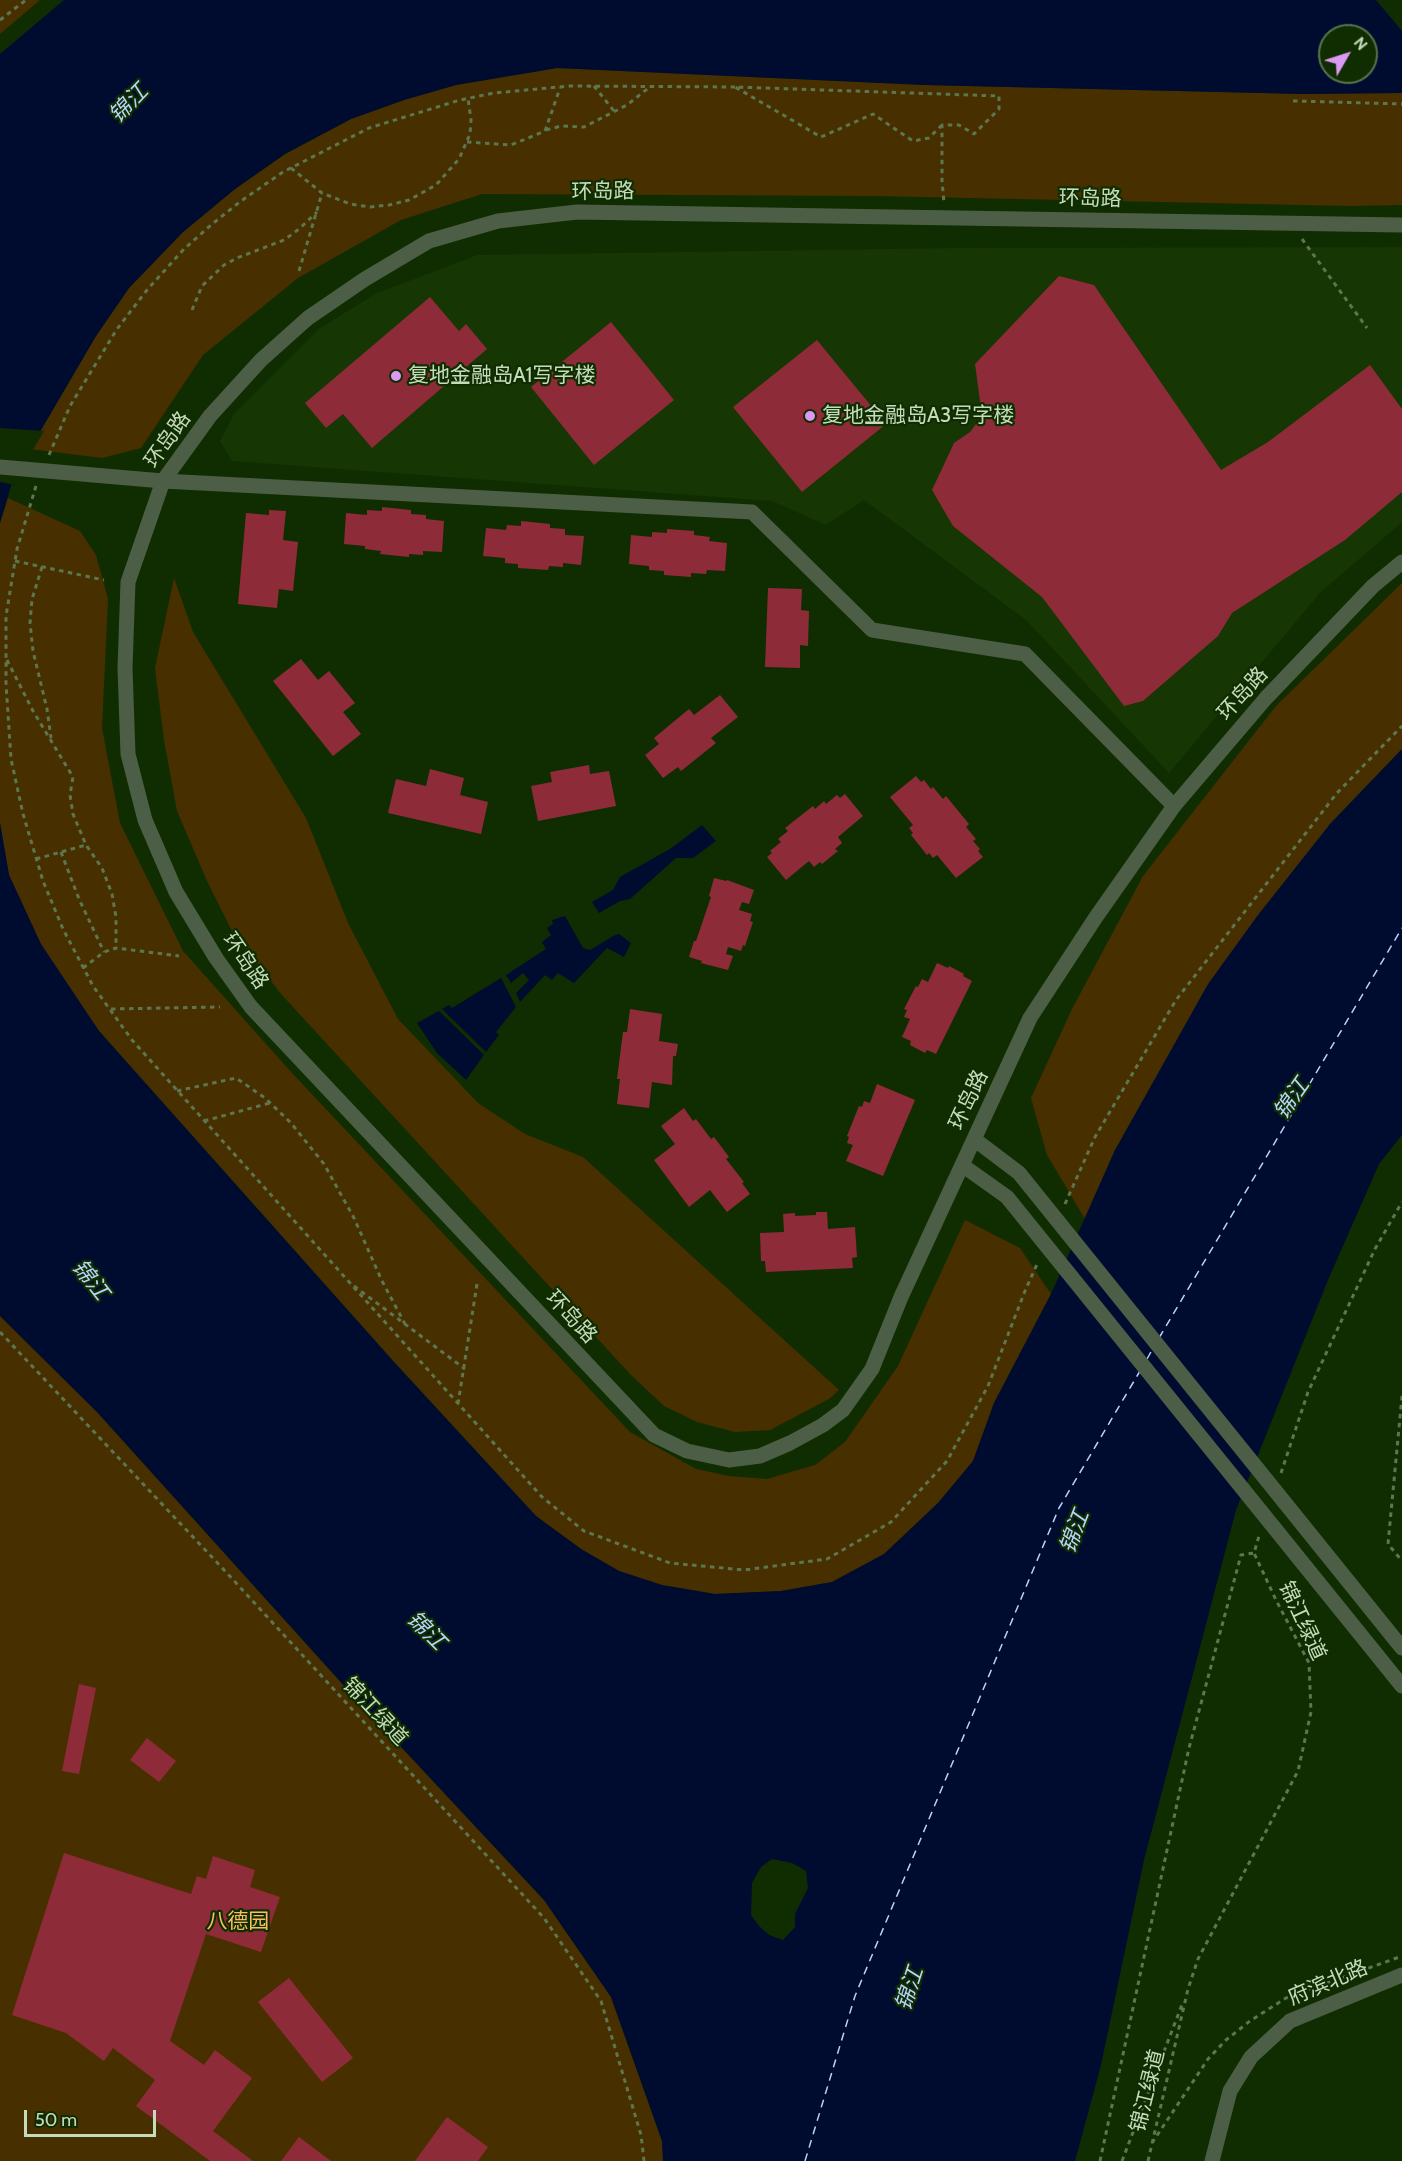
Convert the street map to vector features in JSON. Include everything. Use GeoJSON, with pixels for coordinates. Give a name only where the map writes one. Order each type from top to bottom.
{"type":"FeatureCollection","features":[{"type":"Feature","properties":{"kind":"street","name":"环岛路"},"geometry":{"type":"LineString","coordinates":[[1402,225],[577,212],[498,221],[429,241],[365,279],[308,318],[261,360],[210,416],[163,481],[128,582],[125,679],[128,753],[145,820],[176,892],[216,958],[251,1006],[654,1435],[687,1450],[729,1461],[760,1456],[790,1443],[823,1425],[843,1410],[872,1369],[901,1296],[1030,1018],[1096,917],[1174,806],[1266,698],[1374,586],[1402,562]]}},
{"type":"Feature","properties":{"kind":"street"},"geometry":{"type":"LineString","coordinates":[[0,467],[163,481],[752,512],[872,630],[1025,654],[1174,806]]}},
{"type":"Feature","properties":{"kind":"street"},"geometry":{"type":"LineString","coordinates":[[974,1139],[1019,1173],[1402,1648]]}},
{"type":"Feature","properties":{"kind":"street"},"geometry":{"type":"LineString","coordinates":[[962,1165],[1007,1197],[1029,1223],[1402,1686]]}},
{"type":"Feature","properties":{"kind":"street","name":"府滨北路"},"geometry":{"type":"LineString","coordinates":[[1212,2161],[1230,2091],[1251,2057],[1290,2021],[1402,1975]]}},
{"type":"Feature","properties":{"kind":"path"},"geometry":{"type":"LineString","coordinates":[[0,20],[26,0]]}},
{"type":"Feature","properties":{"kind":"path"},"geometry":{"type":"LineString","coordinates":[[594,86],[614,111]]}},
{"type":"Feature","properties":{"kind":"path"},"geometry":{"type":"LineString","coordinates":[[546,130],[560,87]]}},
{"type":"Feature","properties":{"kind":"path"},"geometry":{"type":"LineString","coordinates":[[45,464],[70,406],[117,328],[184,249],[241,201],[291,168],[369,128],[415,112],[468,98],[494,93],[560,87],[735,87],[999,96],[999,109],[974,134],[959,125],[942,125],[929,138],[913,141],[873,114],[821,137],[735,87]]}},
{"type":"Feature","properties":{"kind":"path"},"geometry":{"type":"LineString","coordinates":[[467,141],[511,145],[561,126],[584,127],[627,105],[651,87]]}},
{"type":"Feature","properties":{"kind":"path"},"geometry":{"type":"LineString","coordinates":[[291,168],[322,194],[350,204],[370,207],[409,200],[436,185],[459,159],[470,134],[468,98]]}},
{"type":"Feature","properties":{"kind":"path"},"geometry":{"type":"LineString","coordinates":[[1293,101],[1402,104]]}},
{"type":"Feature","properties":{"kind":"path"},"geometry":{"type":"LineString","coordinates":[[942,125],[942,181],[945,217]]}},
{"type":"Feature","properties":{"kind":"path"},"geometry":{"type":"LineString","coordinates":[[299,272],[322,194]]}},
{"type":"Feature","properties":{"kind":"path"},"geometry":{"type":"LineString","coordinates":[[192,310],[202,286],[224,265],[284,240],[317,212]]}},
{"type":"Feature","properties":{"kind":"path"},"geometry":{"type":"LineString","coordinates":[[1290,223],[1367,328]]}},
{"type":"Feature","properties":{"kind":"path"},"geometry":{"type":"LineString","coordinates":[[37,485],[17,549],[6,616],[11,759],[23,814],[43,881],[63,929],[83,968],[132,1040],[177,1091],[542,1497],[584,1531],[670,1563],[744,1570],[827,1559],[891,1522],[947,1461],[988,1386],[1039,1260]]}},
{"type":"Feature","properties":{"kind":"path"},"geometry":{"type":"LineString","coordinates":[[15,561],[104,580]]}},
{"type":"Feature","properties":{"kind":"path"},"geometry":{"type":"LineString","coordinates":[[42,567],[32,599],[30,623],[33,651],[48,709],[51,740]]}},
{"type":"Feature","properties":{"kind":"path"},"geometry":{"type":"LineString","coordinates":[[6,657],[33,711],[73,777],[70,795],[73,814],[86,845],[102,868],[112,894],[116,917],[116,948]]}},
{"type":"Feature","properties":{"kind":"path"},"geometry":{"type":"LineString","coordinates":[[1062,1209],[1095,1137],[1176,1000],[1337,793],[1402,726]]}},
{"type":"Feature","properties":{"kind":"path"},"geometry":{"type":"LineString","coordinates":[[36,859],[86,845]]}},
{"type":"Feature","properties":{"kind":"path"},"geometry":{"type":"LineString","coordinates":[[61,852],[79,899],[104,952]]}},
{"type":"Feature","properties":{"kind":"path"},"geometry":{"type":"LineString","coordinates":[[83,968],[104,952],[116,948],[179,956]]}},
{"type":"Feature","properties":{"kind":"path"},"geometry":{"type":"LineString","coordinates":[[110,1009],[220,1007]]}},
{"type":"Feature","properties":{"kind":"path"},"geometry":{"type":"LineString","coordinates":[[177,1091],[236,1078],[270,1103],[291,1123],[324,1164],[354,1218],[382,1281],[405,1324]]}},
{"type":"Feature","properties":{"kind":"path"},"geometry":{"type":"LineString","coordinates":[[204,1121],[270,1103]]}},
{"type":"Feature","properties":{"kind":"path"},"geometry":{"type":"LineString","coordinates":[[1279,1479],[1308,1392],[1375,1249],[1402,1202]]}},
{"type":"Feature","properties":{"kind":"path"},"geometry":{"type":"LineString","coordinates":[[348,1281],[465,1369]]}},
{"type":"Feature","properties":{"kind":"path"},"geometry":{"type":"LineString","coordinates":[[458,1404],[477,1284]]}},
{"type":"Feature","properties":{"kind":"path","name":"锦江绿道"},"geometry":{"type":"LineString","coordinates":[[0,1332],[226,1572],[544,1918],[601,2001],[641,2134],[644,2161]]}},
{"type":"Feature","properties":{"kind":"path"},"geometry":{"type":"LineString","coordinates":[[1402,1396],[1388,1544],[1402,1561]]}},
{"type":"Feature","properties":{"kind":"path"},"geometry":{"type":"LineString","coordinates":[[1100,2161],[1189,1748],[1241,1555],[1254,1553],[1261,1533]]}},
{"type":"Feature","properties":{"kind":"path","name":"锦江绿道"},"geometry":{"type":"LineString","coordinates":[[1148,2161],[1188,1989],[1198,1959],[1298,1771],[1311,1712],[1310,1663],[1254,1553]]}},
{"type":"Feature","properties":{"kind":"path"},"geometry":{"type":"LineString","coordinates":[[1122,2161],[1188,1989]]}},
{"type":"Feature","properties":{"kind":"shaded area"},"geometry":{"type":"Polygon","coordinates":[[[1402,247],[1402,522],[1320,593],[1169,773],[1026,620],[864,500],[826,525],[772,501],[232,461],[220,441],[234,414],[320,328],[375,294],[477,255],[958,248],[1402,247]]]}},
{"type":"Feature","properties":{"kind":"green space"},"geometry":{"type":"Polygon","coordinates":[[[0,0],[40,0],[0,34],[0,0]]]}},
{"type":"Feature","properties":{"kind":"green space"},"geometry":{"type":"Polygon","coordinates":[[[557,68],[925,85],[1303,94],[1402,93],[1402,205],[1350,206],[874,196],[482,194],[401,220],[298,278],[203,355],[141,448],[102,458],[30,449],[96,336],[129,288],[183,232],[235,189],[285,154],[351,119],[456,85],[557,68]]]}},
{"type":"Feature","properties":{"kind":"green space"},"geometry":{"type":"Polygon","coordinates":[[[8,498],[80,531],[96,555],[108,599],[102,728],[120,823],[183,951],[292,1073],[630,1432],[696,1469],[729,1476],[767,1479],[815,1465],[845,1442],[898,1366],[965,1220],[1020,1248],[1051,1294],[994,1403],[973,1461],[938,1503],[884,1554],[832,1582],[781,1591],[715,1594],[662,1585],[619,1571],[581,1549],[536,1516],[394,1362],[99,1031],[41,945],[9,875],[0,823],[0,523],[8,498]]]}},
{"type":"Feature","properties":{"kind":"green space"},"geometry":{"type":"Polygon","coordinates":[[[174,578],[193,632],[306,818],[348,923],[398,1019],[478,1103],[525,1134],[583,1157],[839,1390],[829,1399],[770,1430],[735,1432],[697,1422],[664,1406],[630,1374],[282,995],[234,935],[207,881],[177,811],[164,740],[155,668],[174,578]]]}},
{"type":"Feature","properties":{"kind":"green space"},"geometry":{"type":"Polygon","coordinates":[[[1402,583],[1402,749],[1330,824],[1115,1150],[1085,1219],[1047,1155],[1031,1098],[1072,1009],[1143,876],[1276,706],[1402,583]]]}},
{"type":"Feature","properties":{"kind":"green space","name":"八德园"},"geometry":{"type":"Polygon","coordinates":[[[0,1316],[97,1412],[347,1689],[544,1900],[611,1997],[662,2141],[663,2161],[0,2161],[0,1316]]]}},
{"type":"Feature","properties":{"kind":"water","name":"锦江"},"geometry":{"type":"Polygon","coordinates":[[[64,0],[1402,0],[1402,93],[1303,94],[925,85],[557,68],[456,85],[351,119],[285,154],[235,189],[183,232],[129,288],[96,336],[14,476],[0,523],[0,54],[64,0]]]}},
{"type":"Feature","properties":{"kind":"water","name":"锦江"},"geometry":{"type":"Polygon","coordinates":[[[1402,749],[1402,1135],[1379,1164],[1328,1280],[1236,1510],[1144,1860],[1101,2065],[1075,2161],[663,2161],[662,2141],[611,1997],[544,1900],[347,1689],[97,1412],[0,1316],[0,823],[9,875],[41,944],[99,1031],[394,1362],[536,1516],[581,1549],[619,1571],[662,1585],[715,1594],[781,1591],[832,1582],[884,1554],[938,1503],[973,1461],[994,1403],[1051,1294],[1115,1150],[1208,984],[1258,915],[1330,824],[1402,749]],[[772,1859],[761,1867],[752,1883],[751,1915],[769,1935],[783,1940],[795,1927],[795,1914],[808,1888],[806,1871],[792,1863],[772,1859]]]}},
{"type":"Feature","properties":{"kind":"water"},"geometry":{"type":"Polygon","coordinates":[[[702,825],[716,841],[693,858],[676,858],[630,899],[620,901],[599,913],[592,902],[613,890],[620,877],[670,849],[702,825]]]}},
{"type":"Feature","properties":{"kind":"water"},"geometry":{"type":"Polygon","coordinates":[[[565,916],[583,948],[590,950],[619,934],[631,943],[624,957],[607,948],[574,983],[558,973],[552,980],[545,975],[520,1002],[516,993],[529,980],[523,973],[511,983],[506,975],[546,949],[542,942],[551,935],[547,928],[553,924],[552,920],[565,916]]]}},
{"type":"Feature","properties":{"kind":"water"},"geometry":{"type":"Polygon","coordinates":[[[501,978],[516,1007],[496,1032],[499,1035],[486,1052],[442,1009],[449,1005],[452,1008],[501,978]]]}},
{"type":"Feature","properties":{"kind":"water"},"geometry":{"type":"Polygon","coordinates":[[[439,1011],[484,1055],[466,1080],[437,1053],[417,1023],[439,1011]]]}},
{"type":"Feature","properties":{"kind":"pier"},"geometry":{"type":"Polygon","coordinates":[[[1376,0],[1402,0],[1402,31],[1376,0]]]}},
{"type":"Feature","properties":{"kind":"pier"},"geometry":{"type":"Polygon","coordinates":[[[0,428],[44,431],[17,477],[15,485],[0,482],[0,428]]]}},
{"type":"Feature","properties":{"kind":"building"},"geometry":{"type":"Polygon","coordinates":[[[1059,276],[1094,285],[1221,470],[1268,442],[1370,365],[1402,409],[1402,492],[1345,540],[1232,613],[1218,636],[1143,701],[1124,706],[1042,597],[953,526],[932,490],[954,443],[970,432],[982,416],[975,364],[1059,276]]]}},
{"type":"Feature","properties":{"kind":"building","name":"复地金融岛A1写字楼"},"geometry":{"type":"Polygon","coordinates":[[[430,297],[459,331],[466,324],[487,349],[372,448],[343,414],[326,428],[305,403],[430,297]]]}},
{"type":"Feature","properties":{"kind":"building"},"geometry":{"type":"Polygon","coordinates":[[[611,322],[674,400],[594,465],[531,387],[611,322]]]}},
{"type":"Feature","properties":{"kind":"building","name":"复地金融岛A3写字楼"},"geometry":{"type":"Polygon","coordinates":[[[817,340],[886,424],[802,492],[733,407],[817,340]]]}},
{"type":"Feature","properties":{"kind":"building"},"geometry":{"type":"Polygon","coordinates":[[[382,507],[411,510],[411,514],[426,515],[426,519],[444,521],[442,552],[423,551],[423,555],[409,554],[409,557],[380,554],[381,551],[365,549],[365,546],[344,544],[346,513],[367,515],[367,510],[382,511],[382,507]]]}},
{"type":"Feature","properties":{"kind":"building"},"geometry":{"type":"Polygon","coordinates":[[[269,510],[286,511],[283,540],[298,542],[293,591],[279,589],[277,608],[238,604],[246,513],[269,515],[269,510]]]}},
{"type":"Feature","properties":{"kind":"building"},"geometry":{"type":"Polygon","coordinates":[[[521,521],[550,524],[550,528],[565,529],[565,535],[584,536],[581,565],[563,563],[563,567],[549,566],[548,570],[518,568],[518,564],[505,563],[505,558],[483,556],[486,528],[506,530],[507,525],[521,526],[521,521]]]}},
{"type":"Feature","properties":{"kind":"building"},"geometry":{"type":"Polygon","coordinates":[[[667,529],[694,531],[694,535],[710,537],[709,541],[727,543],[725,571],[707,570],[706,574],[691,573],[691,577],[664,575],[664,571],[649,570],[649,566],[629,564],[631,535],[652,537],[652,532],[667,533],[667,529]]]}},
{"type":"Feature","properties":{"kind":"building"},"geometry":{"type":"Polygon","coordinates":[[[768,588],[802,589],[801,610],[809,611],[808,646],[800,645],[800,668],[765,667],[768,588]]]}},
{"type":"Feature","properties":{"kind":"building"},"geometry":{"type":"Polygon","coordinates":[[[301,659],[318,680],[329,671],[355,703],[343,712],[361,734],[333,756],[273,681],[301,659]]]}},
{"type":"Feature","properties":{"kind":"building"},"geometry":{"type":"Polygon","coordinates":[[[720,695],[738,717],[711,738],[716,743],[681,771],[678,767],[663,778],[645,755],[659,744],[654,738],[689,709],[694,715],[720,695]]]}},
{"type":"Feature","properties":{"kind":"building"},"geometry":{"type":"Polygon","coordinates":[[[589,765],[590,774],[609,771],[616,806],[538,821],[531,786],[552,782],[550,772],[589,765]]]}},
{"type":"Feature","properties":{"kind":"building"},"geometry":{"type":"Polygon","coordinates":[[[430,769],[464,778],[460,795],[488,802],[481,834],[388,813],[396,779],[426,786],[430,769]]]}},
{"type":"Feature","properties":{"kind":"building"},"geometry":{"type":"Polygon","coordinates":[[[916,776],[921,782],[924,780],[931,789],[933,787],[943,799],[946,796],[969,824],[966,827],[976,839],[973,841],[980,849],[978,851],[983,857],[956,878],[937,855],[933,858],[929,853],[927,855],[911,835],[913,833],[909,828],[913,825],[890,797],[916,776]]]}},
{"type":"Feature","properties":{"kind":"building"},"geometry":{"type":"Polygon","coordinates":[[[845,794],[863,816],[838,837],[842,843],[835,849],[838,851],[822,864],[820,862],[814,867],[809,861],[786,880],[767,857],[772,853],[770,851],[781,842],[778,839],[788,831],[785,828],[813,806],[815,809],[824,801],[826,804],[837,795],[840,798],[845,794]]]}},
{"type":"Feature","properties":{"kind":"building"},"geometry":{"type":"Polygon","coordinates":[[[714,878],[727,880],[754,890],[749,904],[742,902],[739,910],[752,914],[750,921],[753,922],[741,951],[728,947],[726,954],[733,956],[728,970],[701,963],[702,961],[689,957],[711,897],[709,896],[714,878]]]}},
{"type":"Feature","properties":{"kind":"building"},"geometry":{"type":"Polygon","coordinates":[[[937,963],[948,968],[949,966],[972,981],[936,1054],[927,1050],[925,1053],[910,1045],[911,1041],[902,1037],[910,1019],[904,1017],[907,1010],[904,1009],[922,979],[928,982],[937,963]]]}},
{"type":"Feature","properties":{"kind":"building"},"geometry":{"type":"Polygon","coordinates":[[[630,1009],[662,1014],[659,1041],[678,1044],[676,1056],[673,1056],[672,1085],[652,1082],[649,1108],[617,1104],[620,1079],[617,1079],[623,1032],[627,1032],[630,1009]]]}},
{"type":"Feature","properties":{"kind":"building"},"geometry":{"type":"Polygon","coordinates":[[[877,1084],[915,1100],[883,1176],[846,1161],[853,1145],[847,1143],[849,1137],[847,1136],[859,1106],[862,1107],[864,1101],[870,1103],[877,1084]]]}},
{"type":"Feature","properties":{"kind":"building"},"geometry":{"type":"Polygon","coordinates":[[[684,1108],[693,1121],[696,1119],[711,1139],[714,1137],[729,1157],[726,1159],[744,1182],[742,1183],[750,1194],[727,1212],[710,1190],[689,1207],[654,1160],[675,1144],[661,1126],[684,1108]]]}},
{"type":"Feature","properties":{"kind":"building"},"geometry":{"type":"Polygon","coordinates":[[[816,1212],[827,1212],[828,1229],[855,1227],[857,1257],[852,1258],[853,1268],[766,1272],[765,1261],[761,1261],[760,1233],[784,1232],[783,1214],[816,1215],[816,1212]]]}},
{"type":"Feature","properties":{"kind":"building"},"geometry":{"type":"Polygon","coordinates":[[[79,1684],[96,1688],[79,1774],[62,1771],[79,1684]]]}},
{"type":"Feature","properties":{"kind":"building"},"geometry":{"type":"Polygon","coordinates":[[[147,1738],[176,1761],[159,1782],[130,1760],[147,1738]]]}},
{"type":"Feature","properties":{"kind":"building"},"geometry":{"type":"Polygon","coordinates":[[[64,1853],[191,1894],[197,1876],[206,1879],[213,1856],[255,1870],[250,1887],[280,1897],[261,1952],[206,1934],[170,2041],[204,2065],[215,2050],[252,2078],[213,2131],[253,2161],[210,2161],[136,2106],[155,2080],[113,2048],[104,2061],[66,2033],[12,2015],[64,1853]]]}},
{"type":"Feature","properties":{"kind":"building"},"geometry":{"type":"Polygon","coordinates":[[[289,1978],[353,2058],[322,2082],[258,2002],[289,1978]]]}},
{"type":"Feature","properties":{"kind":"building"},"geometry":{"type":"Polygon","coordinates":[[[447,2117],[488,2147],[478,2161],[415,2161],[447,2117]]]}},
{"type":"Feature","properties":{"kind":"building"},"geometry":{"type":"Polygon","coordinates":[[[299,2137],[331,2161],[281,2161],[299,2137]]]}},
{"type":"Feature","properties":{"kind":"ferry route"},"geometry":{"type":"LineString","coordinates":[[1159,1338],[1402,928]]}},
{"type":"Feature","properties":{"kind":"ferry route"},"geometry":{"type":"LineString","coordinates":[[1147,1359],[1152,1350]]}},
{"type":"Feature","properties":{"kind":"ferry route"},"geometry":{"type":"LineString","coordinates":[[805,2161],[855,1996],[1059,1508],[1140,1371]]}},
{"type":"Feature","properties":{"kind":"place","name":"复地金融岛A1写字楼"},"geometry":{"type":"Point","coordinates":[396,376]}},
{"type":"Feature","properties":{"kind":"place","name":"复地金融岛A3写字楼"},"geometry":{"type":"Point","coordinates":[810,416]}}]}
